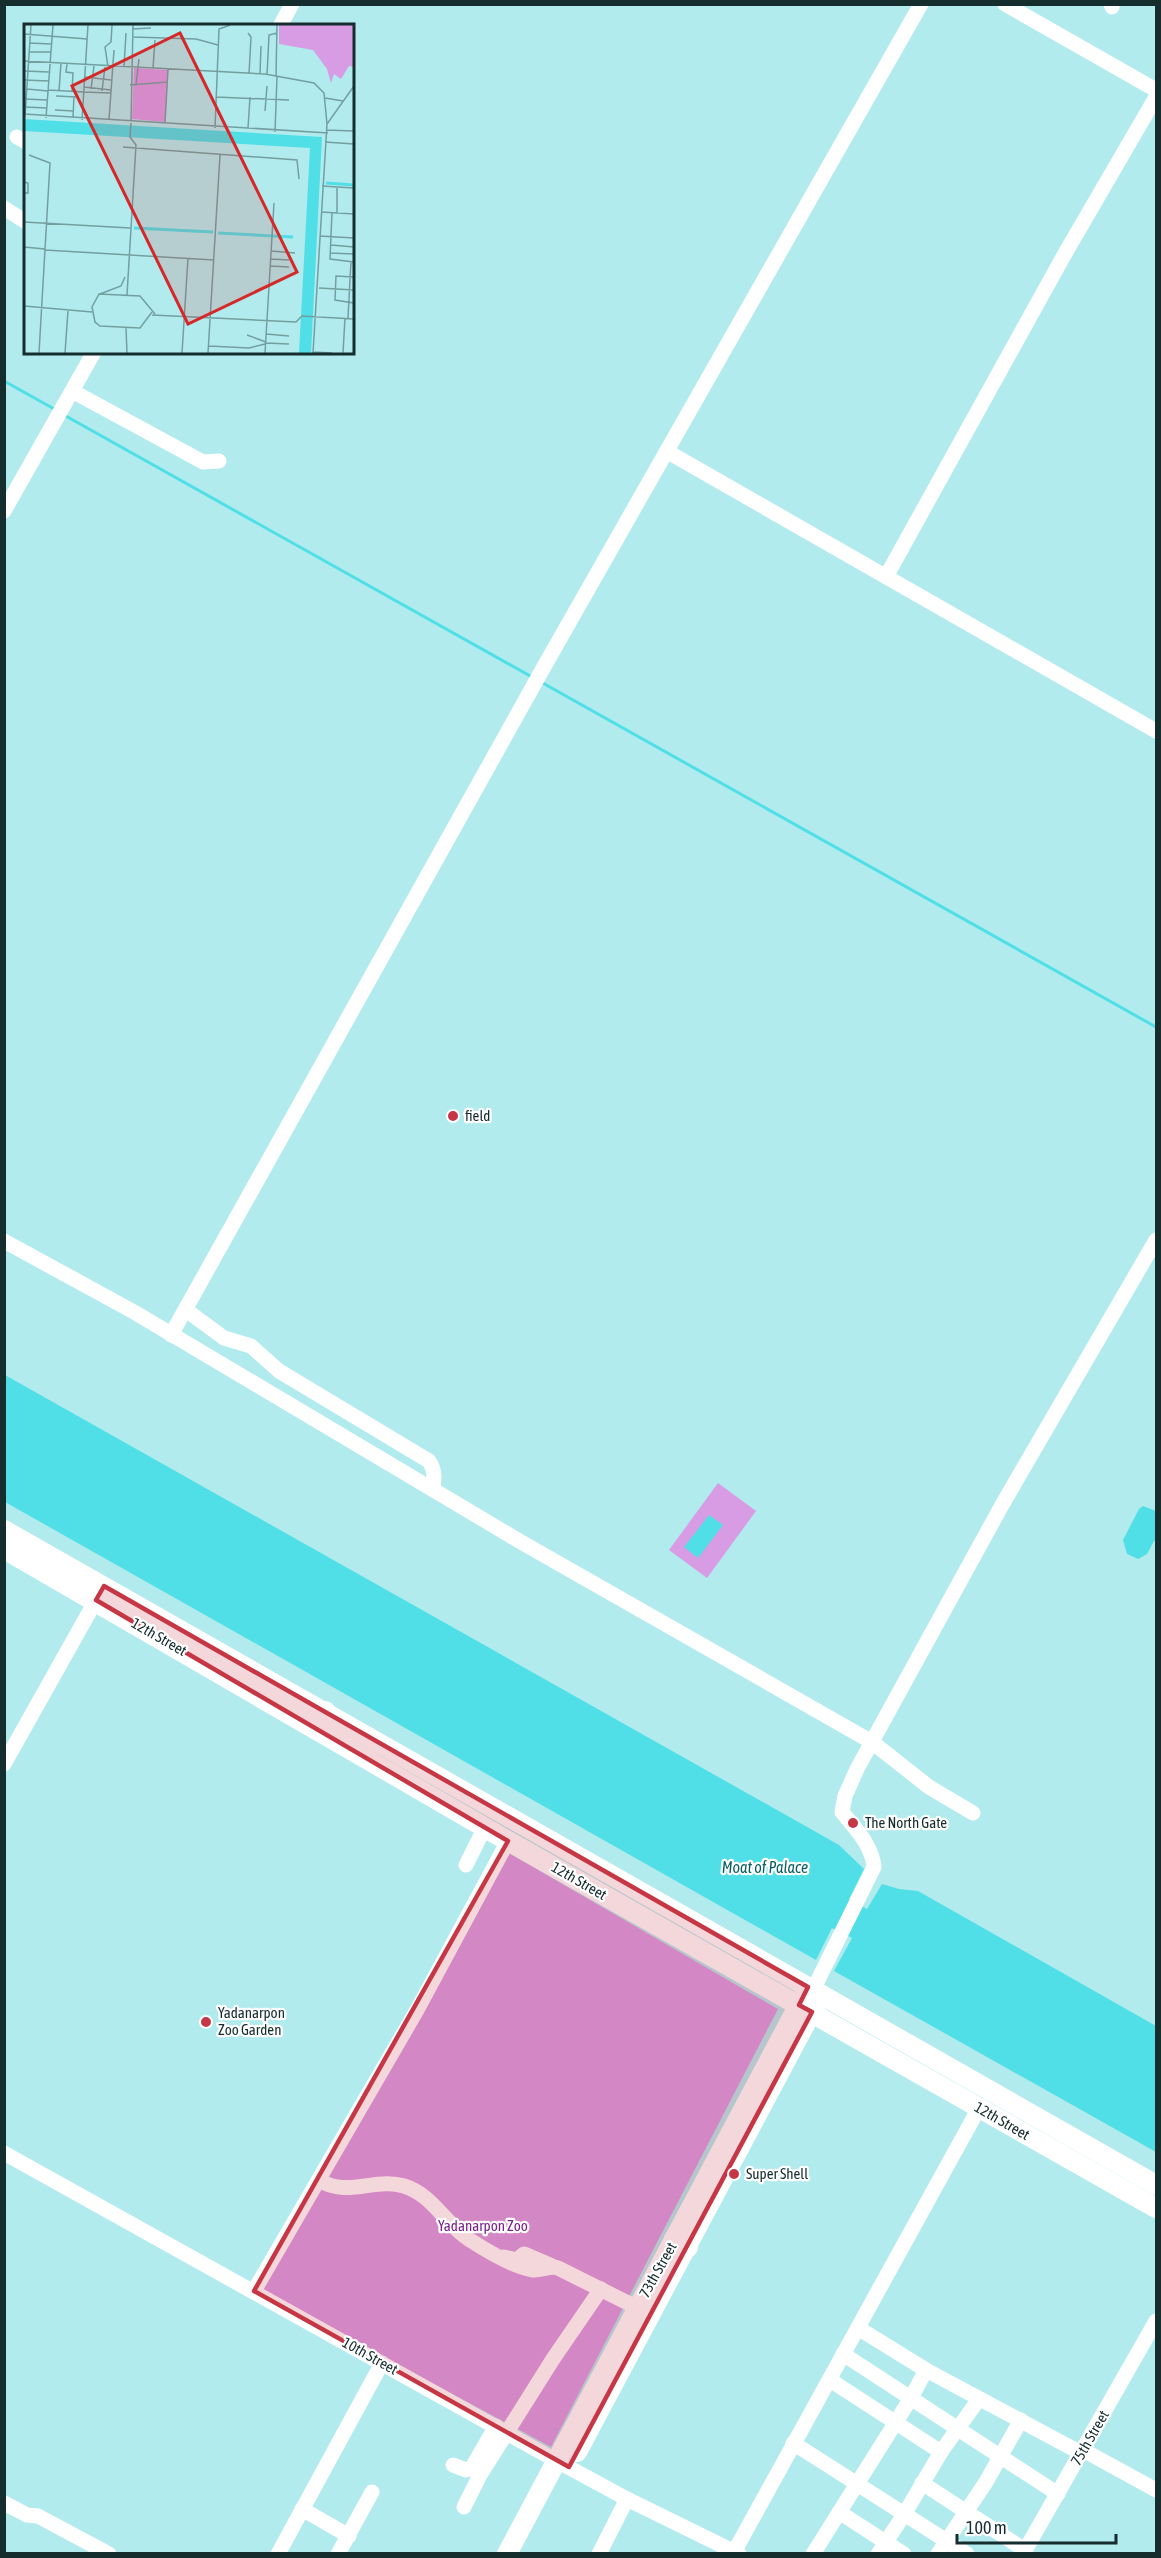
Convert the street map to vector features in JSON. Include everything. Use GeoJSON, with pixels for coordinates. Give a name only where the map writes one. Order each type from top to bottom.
{"type":"FeatureCollection","features":[{"type":"Feature","properties":{"kind":"main road","name":"12th Street"},"geometry":{"type":"LineString","coordinates":[[4,1530],[100,1593],[320,1720],[817,1983],[1156,2186]]}},
{"type":"Feature","properties":{"kind":"main road","name":"12th Street"},"geometry":{"type":"LineString","coordinates":[[4,1549],[100,1593]]}},
{"type":"Feature","properties":{"kind":"main road","name":"12th Street"},"geometry":{"type":"LineString","coordinates":[[320,1720],[508,1841],[1156,2208]]}},
{"type":"Feature","properties":{"kind":"main road","name":"73th Street"},"geometry":{"type":"LineString","coordinates":[[523,2553],[563,2464],[817,1983]]}},
{"type":"Feature","properties":{"kind":"main road","name":"73th Street"},"geometry":{"type":"LineString","coordinates":[[507,2553],[563,2464]]}},
{"type":"Feature","properties":{"kind":"street"},"geometry":{"type":"LineString","coordinates":[[281,24],[292,4]]}},
{"type":"Feature","properties":{"kind":"street"},"geometry":{"type":"LineString","coordinates":[[171,1335],[539,677],[921,4]]}},
{"type":"Feature","properties":{"kind":"street"},"geometry":{"type":"LineString","coordinates":[[1005,4],[1156,90]]}},
{"type":"Feature","properties":{"kind":"street"},"geometry":{"type":"LineString","coordinates":[[886,575],[1063,257],[1156,97]]}},
{"type":"Feature","properties":{"kind":"street"},"geometry":{"type":"LineString","coordinates":[[4,208],[24,221]]}},
{"type":"Feature","properties":{"kind":"street"},"geometry":{"type":"LineString","coordinates":[[4,511],[93,354]]}},
{"type":"Feature","properties":{"kind":"street"},"geometry":{"type":"LineString","coordinates":[[72,391],[159,441],[203,462],[219,461]]}},
{"type":"Feature","properties":{"kind":"street"},"geometry":{"type":"LineString","coordinates":[[668,452],[1156,731]]}},
{"type":"Feature","properties":{"kind":"street"},"geometry":{"type":"LineString","coordinates":[[817,1983],[874,1871],[870,1850],[842,1812],[853,1778],[1002,1505],[1156,1240]]}},
{"type":"Feature","properties":{"kind":"street"},"geometry":{"type":"LineString","coordinates":[[4,1241],[171,1335],[432,1490],[872,1742],[929,1787],[973,1813]]}},
{"type":"Feature","properties":{"kind":"street"},"geometry":{"type":"LineString","coordinates":[[186,1310],[224,1338],[251,1346],[279,1371],[429,1461],[433,1469],[432,1490]]}},
{"type":"Feature","properties":{"kind":"street"},"geometry":{"type":"LineString","coordinates":[[332,1431],[344,1409]]}},
{"type":"Feature","properties":{"kind":"street"},"geometry":{"type":"LineString","coordinates":[[4,1764],[100,1593]]}},
{"type":"Feature","properties":{"kind":"street"},"geometry":{"type":"LineString","coordinates":[[466,1865],[485,1827]]}},
{"type":"Feature","properties":{"kind":"street"},"geometry":{"type":"LineString","coordinates":[[254,2291],[417,2010],[508,1841]]}},
{"type":"Feature","properties":{"kind":"street"},"geometry":{"type":"LineString","coordinates":[[735,2553],[793,2443],[979,2108]]}},
{"type":"Feature","properties":{"kind":"street","name":"10th Street"},"geometry":{"type":"LineString","coordinates":[[4,2153],[619,2495],[735,2553]]}},
{"type":"Feature","properties":{"kind":"street"},"geometry":{"type":"LineString","coordinates":[[319,2180],[326,2185],[346,2188],[389,2184],[412,2189],[432,2202],[464,2236],[500,2256],[528,2269],[539,2271],[552,2266],[644,2311]]}},
{"type":"Feature","properties":{"kind":"street"},"geometry":{"type":"LineString","coordinates":[[453,2465],[466,2470],[471,2469],[502,2430],[576,2321],[601,2289]]}},
{"type":"Feature","properties":{"kind":"street","name":"75th Street"},"geometry":{"type":"LineString","coordinates":[[1024,2552],[1156,2321]]}},
{"type":"Feature","properties":{"kind":"street"},"geometry":{"type":"LineString","coordinates":[[858,2328],[926,2370],[979,2399],[1156,2490]]}},
{"type":"Feature","properties":{"kind":"street"},"geometry":{"type":"LineString","coordinates":[[843,2354],[1058,2494]]}},
{"type":"Feature","properties":{"kind":"street"},"geometry":{"type":"LineString","coordinates":[[278,2553],[382,2363]]}},
{"type":"Feature","properties":{"kind":"street"},"geometry":{"type":"LineString","coordinates":[[813,2553],[911,2398],[926,2370]]}},
{"type":"Feature","properties":{"kind":"street"},"geometry":{"type":"LineString","coordinates":[[830,2380],[941,2452]]}},
{"type":"Feature","properties":{"kind":"street"},"geometry":{"type":"LineString","coordinates":[[882,2548],[941,2452],[979,2399]]}},
{"type":"Feature","properties":{"kind":"street"},"geometry":{"type":"LineString","coordinates":[[938,2553],[1001,2457],[1021,2420]]}},
{"type":"Feature","properties":{"kind":"street"},"geometry":{"type":"LineString","coordinates":[[464,2507],[502,2430]]}},
{"type":"Feature","properties":{"kind":"street"},"geometry":{"type":"LineString","coordinates":[[793,2443],[967,2553]]}},
{"type":"Feature","properties":{"kind":"street"},"geometry":{"type":"LineString","coordinates":[[922,2484],[1024,2552]]}},
{"type":"Feature","properties":{"kind":"street"},"geometry":{"type":"LineString","coordinates":[[338,2553],[372,2492]]}},
{"type":"Feature","properties":{"kind":"street"},"geometry":{"type":"LineString","coordinates":[[599,2553],[619,2495]]}},
{"type":"Feature","properties":{"kind":"street"},"geometry":{"type":"LineString","coordinates":[[4,2503],[27,2515],[38,2516],[110,2553]]}},
{"type":"Feature","properties":{"kind":"street"},"geometry":{"type":"LineString","coordinates":[[302,2509],[348,2536]]}},
{"type":"Feature","properties":{"kind":"street"},"geometry":{"type":"LineString","coordinates":[[839,2512],[882,2548],[904,2553]]}},
{"type":"Feature","properties":{"kind":"highlighted area"},"geometry":{"type":"Polygon","coordinates":[[[104,1586],[808,1987],[799,2005],[812,2012],[569,2467],[254,2291],[508,1841],[96,1600],[104,1586]]]}},
{"type":"Feature","properties":{"kind":"green space"},"geometry":{"type":"Polygon","coordinates":[[[718,1483],[756,1511],[707,1578],[669,1550],[718,1483]]]}},
{"type":"Feature","properties":{"kind":"green space","name":"Yadanarpon Zoo"},"geometry":{"type":"Polygon","coordinates":[[[507,1852],[778,2009],[551,2447],[260,2290],[507,1852]]]}},
{"type":"Feature","properties":{"kind":"water","name":"Moat of Palace"},"geometry":{"type":"Polygon","coordinates":[[[5,1375],[839,1845],[864,1869],[849,1899],[867,1909],[882,1884],[918,1891],[1156,2026],[1156,2152],[834,1971],[852,1938],[832,1928],[816,1960],[5,1502],[5,1375]]]}},
{"type":"Feature","properties":{"kind":"water"},"geometry":{"type":"Polygon","coordinates":[[[1143,1506],[1156,1511],[1156,1541],[1147,1554],[1138,1559],[1127,1554],[1123,1540],[1139,1509],[1143,1506]]]}},
{"type":"Feature","properties":{"kind":"water"},"geometry":{"type":"Polygon","coordinates":[[[709,1515],[723,1525],[698,1558],[684,1547],[709,1515]]]}},
{"type":"Feature","properties":{"kind":"waterway"},"geometry":{"type":"LineString","coordinates":[[4,381],[56,410]]}},
{"type":"Feature","properties":{"kind":"waterway"},"geometry":{"type":"LineString","coordinates":[[64,415],[532,677]]}},
{"type":"Feature","properties":{"kind":"waterway"},"geometry":{"type":"LineString","coordinates":[[541,682],[1156,1027]]}},
{"type":"Feature","properties":{"kind":"place","name":"field"},"geometry":{"type":"Point","coordinates":[453,1116]}},
{"type":"Feature","properties":{"kind":"place","name":"The North Gate"},"geometry":{"type":"Point","coordinates":[853,1823]}},
{"type":"Feature","properties":{"kind":"place","name":"Yadanarpon Zoo Garden"},"geometry":{"type":"Point","coordinates":[206,2022]}},
{"type":"Feature","properties":{"kind":"place","name":"Super Shell"},"geometry":{"type":"Point","coordinates":[734,2174]}}]}
